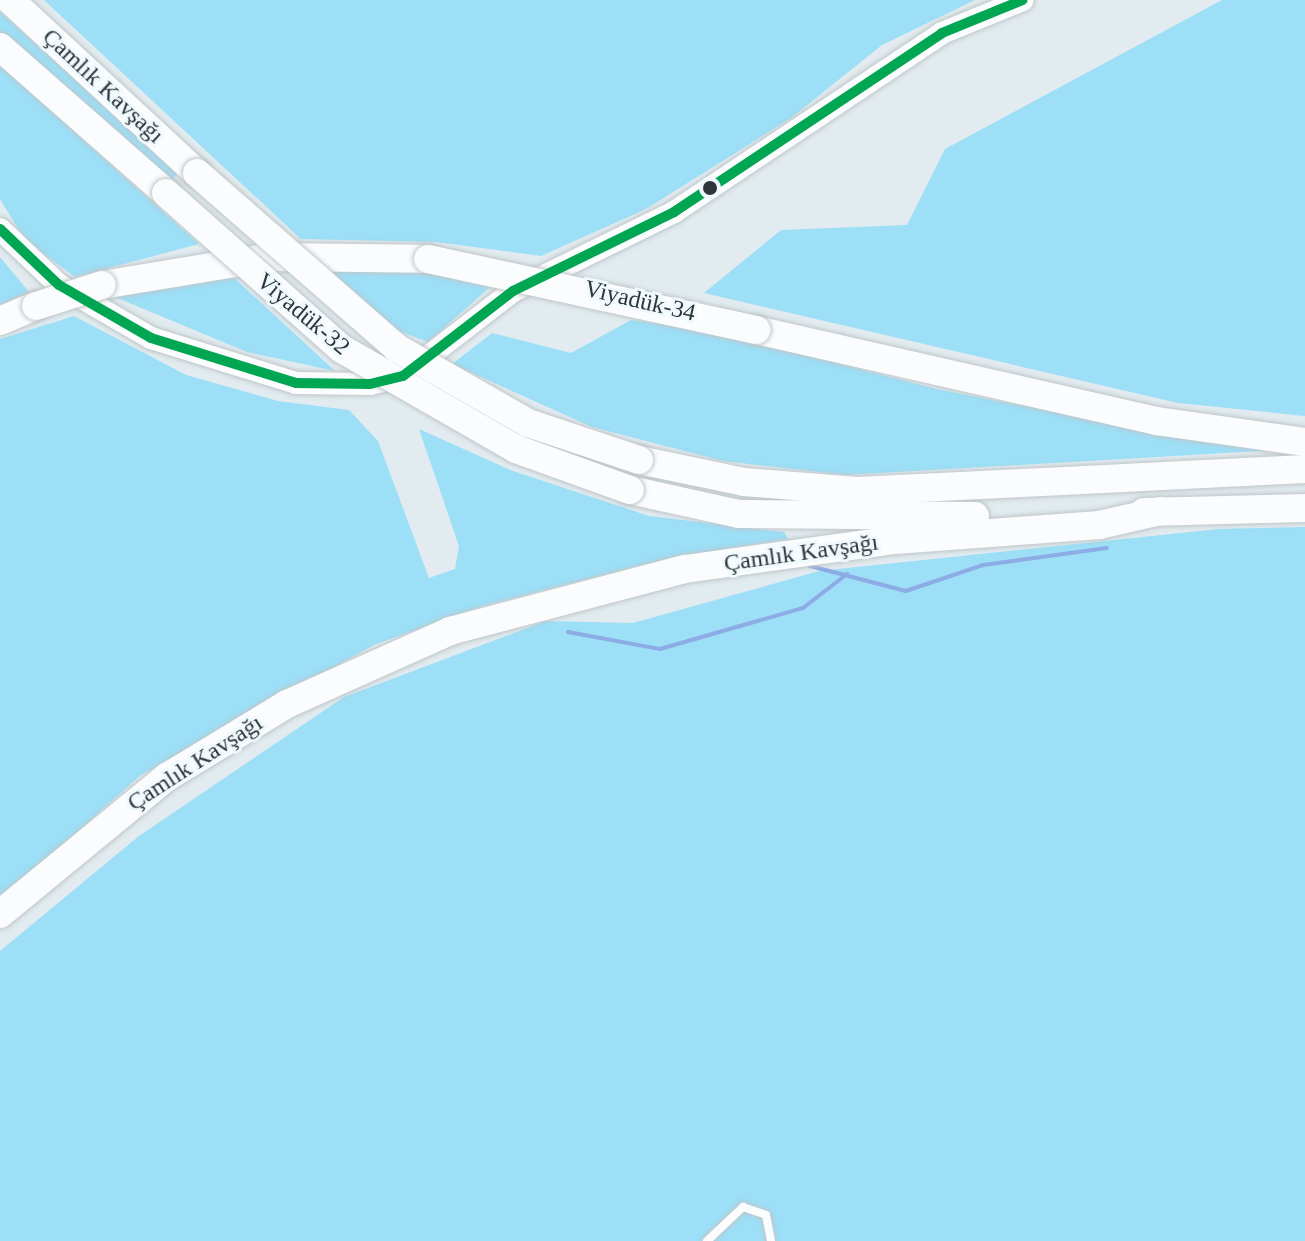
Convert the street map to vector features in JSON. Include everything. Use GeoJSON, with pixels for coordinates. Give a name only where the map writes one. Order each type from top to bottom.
{"type":"FeatureCollection","features":[{"type":"Feature","properties":{"kind":"highway","name":"Çamlık Kavşağı"},"geometry":{"type":"LineString","coordinates":[[10,0],[197,173]]}},
{"type":"Feature","properties":{"kind":"highway","name":"Çamlık Kavşağı"},"geometry":{"type":"LineString","coordinates":[[0,47],[166,193]]}},
{"type":"Feature","properties":{"kind":"highway","name":"Viyadük-32"},"geometry":{"type":"LineString","coordinates":[[197,173],[333,299],[397,348],[528,423],[639,460],[744,482],[857,491],[1305,469]]}},
{"type":"Feature","properties":{"kind":"highway","name":"Viyadük-32"},"geometry":{"type":"LineString","coordinates":[[166,193],[354,357],[516,449],[630,490]]}},
{"type":"Feature","properties":{"kind":"highway","name":"Viyadük-34"},"geometry":{"type":"LineString","coordinates":[[0,321],[102,285],[271,257],[428,259],[1157,421],[1305,442]]}},
{"type":"Feature","properties":{"kind":"highway","name":"Çamlık Kavşağı"},"geometry":{"type":"LineString","coordinates":[[630,490],[739,514],[837,519],[1161,511]]}},
{"type":"Feature","properties":{"kind":"highway"},"geometry":{"type":"LineString","coordinates":[[1161,511],[1305,508]]}},
{"type":"Feature","properties":{"kind":"highway","name":"Çamlık Kavşağı"},"geometry":{"type":"LineString","coordinates":[[0,914],[167,777],[287,704],[450,631],[685,569],[895,540],[1099,525],[1161,511]]}},
{"type":"Feature","properties":{"kind":"main road"},"geometry":{"type":"LineString","coordinates":[[0,229],[49,278],[151,338],[296,383],[370,384],[403,376],[513,291],[674,212],[942,33],[1023,0]]}},
{"type":"Feature","properties":{"kind":"lane"},"geometry":{"type":"LineString","coordinates":[[707,1241],[743,1207],[766,1215],[771,1241]]}},
{"type":"Feature","properties":{"kind":"shaded area"},"geometry":{"type":"Polygon","coordinates":[[[44,0],[975,0],[882,45],[791,118],[646,209],[541,256],[436,242],[301,239],[44,0]]]}},
{"type":"Feature","properties":{"kind":"shaded area"},"geometry":{"type":"Polygon","coordinates":[[[1222,0],[1305,0],[1305,416],[1178,403],[704,293],[781,230],[907,225],[945,149],[1222,0]]]}},
{"type":"Feature","properties":{"kind":"shaded area"},"geometry":{"type":"Polygon","coordinates":[[[0,12],[178,173],[171,181],[0,34],[0,12]]]}},
{"type":"Feature","properties":{"kind":"shaded area"},"geometry":{"type":"Polygon","coordinates":[[[0,65],[199,244],[75,277],[25,240],[0,199],[0,65]]]}},
{"type":"Feature","properties":{"kind":"shaded area"},"geometry":{"type":"Polygon","coordinates":[[[0,257],[29,292],[0,305],[0,257]]]}},
{"type":"Feature","properties":{"kind":"shaded area"},"geometry":{"type":"Polygon","coordinates":[[[325,267],[408,269],[498,280],[428,342],[396,330],[325,267]]]}},
{"type":"Feature","properties":{"kind":"shaded area"},"geometry":{"type":"Polygon","coordinates":[[[233,277],[335,371],[247,352],[115,297],[233,277]]]}},
{"type":"Feature","properties":{"kind":"shaded area"},"geometry":{"type":"Polygon","coordinates":[[[74,316],[186,375],[278,401],[349,410],[378,441],[429,578],[455,569],[459,546],[419,429],[513,471],[649,516],[784,532],[788,539],[673,557],[479,607],[374,645],[141,775],[0,901],[0,339],[74,316]]]}},
{"type":"Feature","properties":{"kind":"shaded area"},"geometry":{"type":"Polygon","coordinates":[[[631,320],[711,331],[937,389],[1165,434],[1294,449],[846,475],[723,461],[592,427],[452,364],[492,333],[571,353],[631,320]]]}},
{"type":"Feature","properties":{"kind":"shaded area"},"geometry":{"type":"Polygon","coordinates":[[[1305,527],[1305,1241],[0,1241],[0,951],[139,836],[344,697],[546,621],[633,623],[819,571],[1219,529],[1305,527]]]}},
{"type":"Feature","properties":{"kind":"waterway"},"geometry":{"type":"LineString","coordinates":[[810,566],[906,591],[983,565],[1107,548]]}},
{"type":"Feature","properties":{"kind":"waterway"},"geometry":{"type":"LineString","coordinates":[[568,632],[660,649],[803,608],[847,574]]}},
{"type":"Feature","properties":{"kind":"transit line"},"geometry":{"type":"LineString","coordinates":[[0,229],[59,285],[151,338],[296,383],[370,384],[403,376],[513,291],[674,212],[942,33],[1023,0]]}}]}
